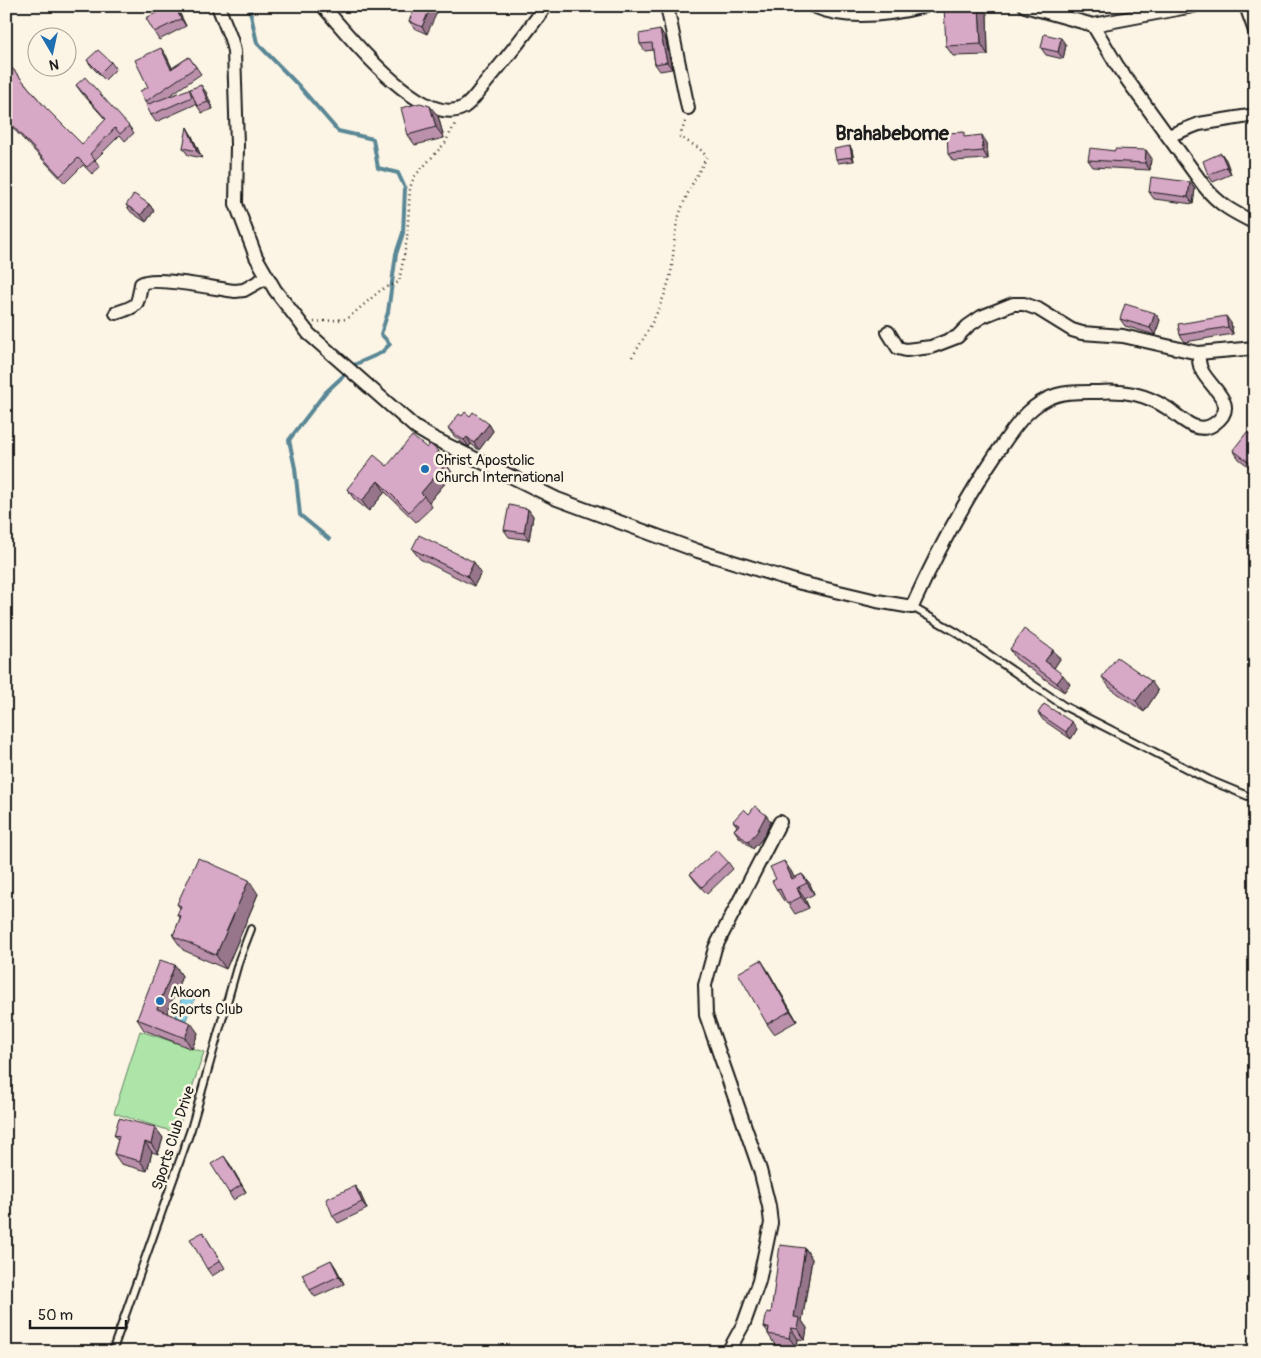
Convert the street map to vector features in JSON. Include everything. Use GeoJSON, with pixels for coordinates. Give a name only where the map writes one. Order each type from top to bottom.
{"type":"FeatureCollection","features":[{"type":"Feature","properties":{"kind":"street"},"geometry":{"type":"LineString","coordinates":[[218,6],[234,51],[237,145],[236,204],[256,257],[267,277],[309,334],[416,428],[433,438],[556,499],[698,551],[801,582],[912,608],[933,561],[979,480],[1013,428],[1034,407],[1045,400],[1061,394],[1120,391],[1142,395],[1156,401],[1197,428],[1210,427],[1221,418],[1224,412],[1224,404],[1222,397],[1202,372],[1198,353]]}},
{"type":"Feature","properties":{"kind":"street"},"geometry":{"type":"LineString","coordinates":[[323,6],[383,73],[423,103],[444,111],[464,107],[516,47],[543,10]]}},
{"type":"Feature","properties":{"kind":"street"},"geometry":{"type":"LineString","coordinates":[[667,6],[688,108]]}},
{"type":"Feature","properties":{"kind":"street"},"geometry":{"type":"LineString","coordinates":[[813,6],[837,14],[894,13],[925,6]]}},
{"type":"Feature","properties":{"kind":"street"},"geometry":{"type":"LineString","coordinates":[[1025,6],[1094,26],[1193,6]]}},
{"type":"Feature","properties":{"kind":"street"},"geometry":{"type":"LineString","coordinates":[[1246,6],[1255,31]]}},
{"type":"Feature","properties":{"kind":"street"},"geometry":{"type":"LineString","coordinates":[[1094,26],[1118,67],[1212,196],[1229,210],[1255,223]]}},
{"type":"Feature","properties":{"kind":"street"},"geometry":{"type":"LineString","coordinates":[[1168,136],[1199,124],[1255,115]]}},
{"type":"Feature","properties":{"kind":"street"},"geometry":{"type":"LineString","coordinates":[[116,313],[135,307],[141,284],[145,281],[162,280],[234,291],[244,290],[267,277]]}},
{"type":"Feature","properties":{"kind":"street"},"geometry":{"type":"LineString","coordinates":[[888,332],[898,348],[906,350],[931,347],[957,337],[968,326],[981,318],[1013,304],[1024,304],[1038,309],[1072,330],[1082,333],[1123,336],[1198,353],[1255,348]]}},
{"type":"Feature","properties":{"kind":"street"},"geometry":{"type":"LineString","coordinates":[[728,1352],[744,1323],[759,1282],[771,1223],[760,1170],[706,1015],[705,985],[715,948],[780,822]]}},
{"type":"Feature","properties":{"kind":"lane"},"geometry":{"type":"LineString","coordinates":[[912,608],[956,632],[1064,706],[1209,780],[1255,799]]}},
{"type":"Feature","properties":{"kind":"lane","name":"Sports Club Drive"},"geometry":{"type":"LineString","coordinates":[[112,1352],[191,1130],[239,960],[251,929]]}},
{"type":"Feature","properties":{"kind":"path"},"geometry":{"type":"LineString","coordinates":[[302,325],[347,320],[382,289],[399,282],[407,239],[410,188],[414,177],[445,143],[464,107]]}},
{"type":"Feature","properties":{"kind":"path"},"geometry":{"type":"LineString","coordinates":[[632,356],[649,332],[661,303],[670,274],[677,223],[692,183],[708,157],[698,148],[680,137],[688,108]]}},
{"type":"Feature","properties":{"kind":"green space"},"geometry":{"type":"Polygon","coordinates":[[[140,1031],[204,1052],[177,1133],[114,1113],[140,1031]]]}},
{"type":"Feature","properties":{"kind":"water"},"geometry":{"type":"Polygon","coordinates":[[[185,989],[197,993],[186,1020],[175,1016],[185,989]]]}},
{"type":"Feature","properties":{"kind":"building"},"geometry":{"type":"Polygon","coordinates":[[[170,6],[175,6],[181,19],[154,32],[146,18],[170,6]]]}},
{"type":"Feature","properties":{"kind":"building"},"geometry":{"type":"Polygon","coordinates":[[[416,6],[431,6],[422,27],[409,21],[416,6]]]}},
{"type":"Feature","properties":{"kind":"building"},"geometry":{"type":"Polygon","coordinates":[[[944,6],[979,6],[981,44],[946,46],[944,6]]]}},
{"type":"Feature","properties":{"kind":"building"},"geometry":{"type":"Polygon","coordinates":[[[660,30],[667,62],[655,64],[652,43],[640,44],[639,34],[660,30]]]}},
{"type":"Feature","properties":{"kind":"building"},"geometry":{"type":"Polygon","coordinates":[[[1044,34],[1061,38],[1058,52],[1041,48],[1044,34]]]}},
{"type":"Feature","properties":{"kind":"building"},"geometry":{"type":"Polygon","coordinates":[[[161,48],[171,69],[189,57],[196,67],[145,102],[140,91],[148,87],[135,60],[161,48]]]}},
{"type":"Feature","properties":{"kind":"building"},"geometry":{"type":"Polygon","coordinates":[[[98,50],[111,62],[100,73],[87,60],[98,50]]]}},
{"type":"Feature","properties":{"kind":"building"},"geometry":{"type":"Polygon","coordinates":[[[6,61],[45,107],[82,144],[106,119],[76,85],[85,77],[129,126],[120,134],[115,128],[90,154],[95,160],[87,167],[78,158],[60,176],[6,119],[6,95],[13,88],[6,80],[6,61]]]}},
{"type":"Feature","properties":{"kind":"building"},"geometry":{"type":"Polygon","coordinates":[[[201,85],[208,102],[197,106],[190,89],[201,85]]]}},
{"type":"Feature","properties":{"kind":"building"},"geometry":{"type":"Polygon","coordinates":[[[189,89],[192,97],[151,115],[146,105],[189,89]]]}},
{"type":"Feature","properties":{"kind":"building"},"geometry":{"type":"Polygon","coordinates":[[[420,103],[430,106],[436,127],[408,135],[401,108],[420,103]]]}},
{"type":"Feature","properties":{"kind":"building"},"geometry":{"type":"Polygon","coordinates":[[[187,127],[197,151],[183,148],[187,127]]]}},
{"type":"Feature","properties":{"kind":"building"},"geometry":{"type":"Polygon","coordinates":[[[964,132],[964,137],[982,135],[983,151],[948,154],[947,133],[964,132]]]}},
{"type":"Feature","properties":{"kind":"building"},"geometry":{"type":"Polygon","coordinates":[[[850,146],[852,157],[836,159],[834,149],[850,146]]]}},
{"type":"Feature","properties":{"kind":"building"},"geometry":{"type":"Polygon","coordinates":[[[1090,148],[1115,151],[1115,149],[1146,150],[1145,163],[1088,160],[1090,148]]]}},
{"type":"Feature","properties":{"kind":"building"},"geometry":{"type":"Polygon","coordinates":[[[1221,153],[1227,167],[1208,175],[1203,161],[1221,153]]]}},
{"type":"Feature","properties":{"kind":"building"},"geometry":{"type":"Polygon","coordinates":[[[1151,177],[1190,182],[1188,197],[1149,192],[1151,177]]]}},
{"type":"Feature","properties":{"kind":"building"},"geometry":{"type":"Polygon","coordinates":[[[134,194],[149,204],[141,215],[126,205],[134,194]]]}},
{"type":"Feature","properties":{"kind":"building"},"geometry":{"type":"Polygon","coordinates":[[[1125,304],[1155,313],[1150,328],[1120,319],[1125,304]]]}},
{"type":"Feature","properties":{"kind":"building"},"geometry":{"type":"Polygon","coordinates":[[[1226,316],[1228,327],[1180,335],[1178,324],[1226,316]]]}},
{"type":"Feature","properties":{"kind":"building"},"geometry":{"type":"Polygon","coordinates":[[[465,412],[470,416],[473,412],[489,424],[474,443],[467,437],[464,440],[460,438],[448,428],[459,414],[462,416],[465,412]]]}},
{"type":"Feature","properties":{"kind":"building"},"geometry":{"type":"Polygon","coordinates":[[[1247,432],[1255,438],[1255,467],[1233,450],[1247,432]]]}},
{"type":"Feature","properties":{"kind":"building"},"geometry":{"type":"Polygon","coordinates":[[[412,436],[427,448],[430,444],[438,451],[435,454],[446,463],[421,493],[424,496],[409,512],[378,481],[362,501],[347,489],[374,455],[387,466],[412,436]]]}},
{"type":"Feature","properties":{"kind":"building"},"geometry":{"type":"Polygon","coordinates":[[[509,505],[528,509],[524,533],[504,530],[509,505]]]}},
{"type":"Feature","properties":{"kind":"building"},"geometry":{"type":"Polygon","coordinates":[[[419,535],[474,562],[467,576],[412,549],[419,535]]]}},
{"type":"Feature","properties":{"kind":"building"},"geometry":{"type":"Polygon","coordinates":[[[1024,629],[1053,650],[1045,661],[1063,675],[1057,683],[1010,649],[1024,629]]]}},
{"type":"Feature","properties":{"kind":"building"},"geometry":{"type":"Polygon","coordinates":[[[1117,657],[1151,681],[1136,701],[1102,677],[1117,657]]]}},
{"type":"Feature","properties":{"kind":"building"},"geometry":{"type":"Polygon","coordinates":[[[1044,704],[1072,722],[1066,732],[1038,713],[1044,704]]]}},
{"type":"Feature","properties":{"kind":"building"},"geometry":{"type":"Polygon","coordinates":[[[755,806],[766,815],[757,832],[748,842],[734,830],[739,825],[733,821],[744,809],[749,814],[755,806]]]}},
{"type":"Feature","properties":{"kind":"building"},"geometry":{"type":"Polygon","coordinates":[[[717,850],[728,862],[702,887],[690,874],[717,850]]]}},
{"type":"Feature","properties":{"kind":"building"},"geometry":{"type":"Polygon","coordinates":[[[198,858],[249,880],[216,955],[173,936],[181,916],[177,915],[181,906],[177,904],[198,858]]]}},
{"type":"Feature","properties":{"kind":"building"},"geometry":{"type":"Polygon","coordinates":[[[784,861],[792,879],[802,874],[807,883],[797,888],[801,897],[787,904],[780,889],[777,890],[772,881],[776,879],[770,867],[784,861]]]}},
{"type":"Feature","properties":{"kind":"building"},"geometry":{"type":"Polygon","coordinates":[[[160,960],[175,965],[157,1009],[191,1023],[185,1038],[137,1019],[160,960]]]}},
{"type":"Feature","properties":{"kind":"building"},"geometry":{"type":"Polygon","coordinates":[[[761,960],[790,1011],[767,1024],[738,973],[761,960]]]}},
{"type":"Feature","properties":{"kind":"building"},"geometry":{"type":"Polygon","coordinates":[[[119,1118],[155,1127],[151,1144],[145,1142],[140,1161],[114,1154],[119,1136],[114,1135],[119,1118]]]}},
{"type":"Feature","properties":{"kind":"building"},"geometry":{"type":"Polygon","coordinates":[[[224,1156],[241,1185],[229,1193],[211,1164],[224,1156]]]}},
{"type":"Feature","properties":{"kind":"building"},"geometry":{"type":"Polygon","coordinates":[[[355,1186],[362,1202],[333,1216],[326,1199],[355,1186]]]}},
{"type":"Feature","properties":{"kind":"building"},"geometry":{"type":"Polygon","coordinates":[[[203,1232],[220,1261],[207,1269],[190,1239],[203,1232]]]}},
{"type":"Feature","properties":{"kind":"building"},"geometry":{"type":"Polygon","coordinates":[[[780,1245],[805,1248],[794,1317],[800,1318],[798,1329],[791,1328],[789,1338],[768,1334],[769,1328],[764,1327],[767,1312],[771,1313],[780,1245]]]}},
{"type":"Feature","properties":{"kind":"building"},"geometry":{"type":"Polygon","coordinates":[[[331,1260],[339,1276],[310,1290],[302,1274],[331,1260]]]}},
{"type":"Feature","properties":{"kind":"waterway"},"geometry":{"type":"LineString","coordinates":[[249,6],[257,43],[299,86],[338,131],[373,139],[378,168],[398,173],[405,188],[403,233],[396,254],[388,312],[381,334],[390,344],[381,353],[356,364],[325,393],[289,440],[295,468],[300,515],[329,539]]}},
{"type":"Feature","properties":{"kind":"place","name":"Christ Apostolic Church International"},"geometry":{"type":"Point","coordinates":[425,469]}},
{"type":"Feature","properties":{"kind":"place","name":"Akoon Sports Club"},"geometry":{"type":"Point","coordinates":[160,1001]}},
{"type":"Feature","properties":{"kind":"district","name":"Brahabebome"},"geometry":{"type":"Point","coordinates":[892,133]}}]}
